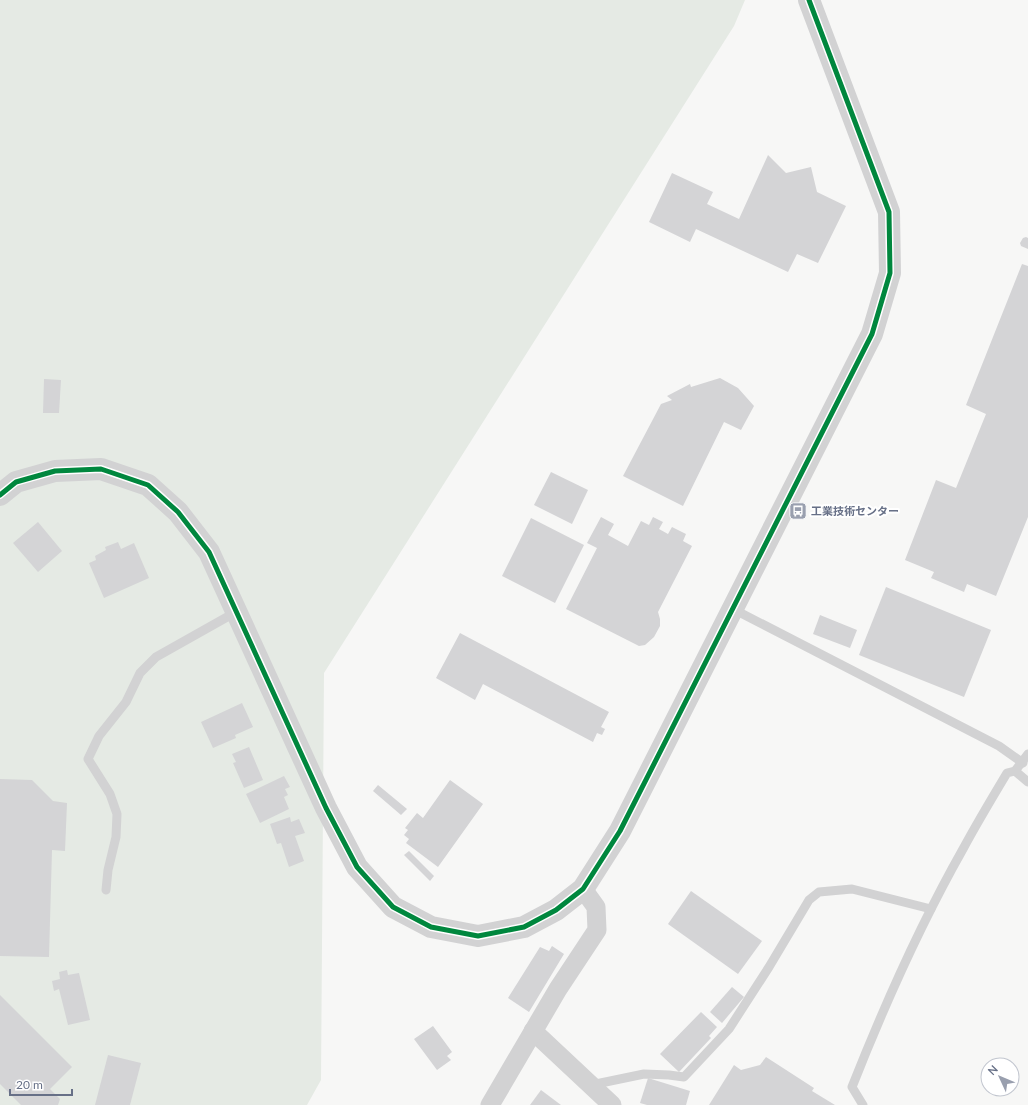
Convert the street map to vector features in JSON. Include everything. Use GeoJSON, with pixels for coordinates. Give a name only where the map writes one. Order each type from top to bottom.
{"type":"FeatureCollection","features":[{"type":"Feature","properties":{"kind":"street"},"geometry":{"type":"LineString","coordinates":[[0,495],[16,482],[55,471],[101,469],[148,485],[178,512],[209,552],[326,808],[357,867],[393,906],[431,927],[478,936],[524,927],[556,910],[584,889],[620,831],[872,334],[890,273],[889,212],[809,0]]}},
{"type":"Feature","properties":{"kind":"street"},"geometry":{"type":"LineString","coordinates":[[490,1105],[558,989],[597,930],[596,907],[584,889]]}},
{"type":"Feature","properties":{"kind":"street"},"geometry":{"type":"LineString","coordinates":[[534,1031],[612,1105]]}},
{"type":"Feature","properties":{"kind":"lane"},"geometry":{"type":"LineString","coordinates":[[733,609],[999,746],[1022,762]]}},
{"type":"Feature","properties":{"kind":"lane"},"geometry":{"type":"LineString","coordinates":[[106,890],[108,870],[116,837],[117,814],[110,794],[88,759],[99,736],[126,702],[140,673],[156,658],[236,612]]}},
{"type":"Feature","properties":{"kind":"lane"},"geometry":{"type":"LineString","coordinates":[[863,1105],[852,1087],[875,1030],[931,909],[963,848],[1007,773],[1015,771],[1028,754]]}},
{"type":"Feature","properties":{"kind":"lane"},"geometry":{"type":"LineString","coordinates":[[1015,771],[1028,782]]}},
{"type":"Feature","properties":{"kind":"lane"},"geometry":{"type":"LineString","coordinates":[[591,1085],[644,1074],[668,1074],[684,1077],[729,1028],[810,900],[819,892],[852,889],[931,909]]}},
{"type":"Feature","properties":{"kind":"shaded area"},"geometry":{"type":"Polygon","coordinates":[[[0,0],[745,0],[734,26],[324,673],[321,1080],[307,1105],[0,1105],[0,0]]]}},
{"type":"Feature","properties":{"kind":"building"},"geometry":{"type":"Polygon","coordinates":[[[768,155],[786,173],[811,167],[817,192],[846,206],[818,263],[797,254],[788,272],[696,229],[690,242],[649,222],[672,173],[713,192],[707,204],[739,219],[768,155]]]}},
{"type":"Feature","properties":{"kind":"building"},"geometry":{"type":"Polygon","coordinates":[[[1023,238],[1028,238],[1028,249],[1021,246],[1020,243],[1023,238]]]}},
{"type":"Feature","properties":{"kind":"building"},"geometry":{"type":"Polygon","coordinates":[[[1022,264],[1028,266],[1028,517],[996,596],[967,584],[964,592],[931,578],[934,572],[905,560],[936,480],[956,488],[986,414],[966,405],[1022,264]]]}},
{"type":"Feature","properties":{"kind":"building"},"geometry":{"type":"Polygon","coordinates":[[[720,378],[738,388],[754,406],[741,430],[724,422],[683,506],[623,476],[661,404],[672,400],[667,396],[690,384],[691,387],[720,378]]]}},
{"type":"Feature","properties":{"kind":"building"},"geometry":{"type":"Polygon","coordinates":[[[44,379],[61,380],[59,413],[43,413],[44,379]]]}},
{"type":"Feature","properties":{"kind":"building"},"geometry":{"type":"Polygon","coordinates":[[[551,472],[588,490],[572,524],[534,505],[551,472]]]}},
{"type":"Feature","properties":{"kind":"building"},"geometry":{"type":"Polygon","coordinates":[[[601,517],[614,524],[608,535],[628,546],[641,521],[649,525],[653,517],[663,522],[659,529],[668,534],[672,527],[686,534],[683,541],[692,546],[658,612],[660,626],[654,637],[645,645],[639,646],[566,609],[597,548],[587,543],[601,517]]]}},
{"type":"Feature","properties":{"kind":"building"},"geometry":{"type":"Polygon","coordinates":[[[531,518],[584,545],[555,603],[502,576],[531,518]]]}},
{"type":"Feature","properties":{"kind":"building"},"geometry":{"type":"Polygon","coordinates":[[[38,522],[62,551],[38,572],[13,543],[38,522]]]}},
{"type":"Feature","properties":{"kind":"building"},"geometry":{"type":"Polygon","coordinates":[[[118,542],[121,549],[134,543],[149,578],[104,598],[89,563],[96,560],[95,556],[106,550],[105,547],[118,542]]]}},
{"type":"Feature","properties":{"kind":"building"},"geometry":{"type":"Polygon","coordinates":[[[886,587],[991,630],[964,697],[859,655],[886,587]]]}},
{"type":"Feature","properties":{"kind":"building"},"geometry":{"type":"Polygon","coordinates":[[[820,615],[857,630],[850,648],[813,634],[820,615]]]}},
{"type":"Feature","properties":{"kind":"building"},"geometry":{"type":"Polygon","coordinates":[[[460,633],[609,712],[601,727],[605,729],[602,735],[597,733],[593,742],[483,684],[475,700],[436,678],[460,633]]]}},
{"type":"Feature","properties":{"kind":"building"},"geometry":{"type":"Polygon","coordinates":[[[242,703],[253,727],[235,735],[236,738],[213,748],[201,722],[242,703]]]}},
{"type":"Feature","properties":{"kind":"building"},"geometry":{"type":"Polygon","coordinates":[[[249,747],[263,780],[244,788],[233,763],[236,762],[232,754],[249,747]]]}},
{"type":"Feature","properties":{"kind":"building"},"geometry":{"type":"Polygon","coordinates":[[[284,776],[290,787],[285,789],[288,795],[284,797],[289,809],[260,823],[246,794],[284,776]]]}},
{"type":"Feature","properties":{"kind":"building"},"geometry":{"type":"Polygon","coordinates":[[[0,779],[32,780],[53,801],[67,803],[65,851],[52,850],[49,957],[0,956],[0,779]]]}},
{"type":"Feature","properties":{"kind":"building"},"geometry":{"type":"Polygon","coordinates":[[[450,780],[483,804],[438,867],[406,843],[409,839],[404,835],[408,830],[405,828],[417,813],[423,818],[450,780]]]}},
{"type":"Feature","properties":{"kind":"building"},"geometry":{"type":"Polygon","coordinates":[[[378,785],[407,809],[401,815],[373,791],[378,785]]]}},
{"type":"Feature","properties":{"kind":"building"},"geometry":{"type":"Polygon","coordinates":[[[290,817],[291,822],[299,819],[305,833],[295,836],[304,861],[289,867],[281,843],[277,844],[270,824],[290,817]]]}},
{"type":"Feature","properties":{"kind":"building"},"geometry":{"type":"Polygon","coordinates":[[[409,851],[434,876],[430,881],[404,855],[409,851]]]}},
{"type":"Feature","properties":{"kind":"building"},"geometry":{"type":"Polygon","coordinates":[[[691,891],[762,941],[738,974],[668,924],[691,891]]]}},
{"type":"Feature","properties":{"kind":"building"},"geometry":{"type":"Polygon","coordinates":[[[552,946],[564,954],[529,1012],[508,998],[540,947],[549,951],[552,946]]]}},
{"type":"Feature","properties":{"kind":"building"},"geometry":{"type":"Polygon","coordinates":[[[67,970],[68,975],[79,973],[90,1020],[68,1025],[59,989],[54,991],[52,981],[60,979],[59,972],[67,970]]]}},
{"type":"Feature","properties":{"kind":"building"},"geometry":{"type":"Polygon","coordinates":[[[732,987],[744,997],[722,1023],[710,1012],[732,987]]]}},
{"type":"Feature","properties":{"kind":"building"},"geometry":{"type":"Polygon","coordinates":[[[0,995],[72,1067],[50,1089],[60,1099],[58,1105],[21,1105],[0,1084],[0,995]]]}},
{"type":"Feature","properties":{"kind":"building"},"geometry":{"type":"Polygon","coordinates":[[[701,1012],[717,1027],[709,1036],[711,1038],[679,1072],[660,1054],[701,1012]]]}},
{"type":"Feature","properties":{"kind":"building"},"geometry":{"type":"Polygon","coordinates":[[[433,1026],[452,1052],[447,1056],[451,1060],[437,1070],[414,1039],[433,1026]]]}},
{"type":"Feature","properties":{"kind":"building"},"geometry":{"type":"Polygon","coordinates":[[[108,1055],[141,1063],[130,1105],[95,1105],[108,1055]]]}},
{"type":"Feature","properties":{"kind":"building"},"geometry":{"type":"Polygon","coordinates":[[[766,1057],[814,1088],[812,1091],[835,1105],[709,1105],[734,1065],[741,1070],[760,1065],[766,1057]]]}},
{"type":"Feature","properties":{"kind":"building"},"geometry":{"type":"Polygon","coordinates":[[[648,1078],[690,1091],[686,1105],[647,1105],[640,1103],[648,1078]]]}},
{"type":"Feature","properties":{"kind":"building"},"geometry":{"type":"Polygon","coordinates":[[[541,1090],[561,1105],[530,1105],[541,1090]]]}},
{"type":"Feature","properties":{"kind":"cycle path"},"geometry":{"type":"LineString","coordinates":[[0,495],[16,482],[55,471],[101,469],[148,485],[178,512],[209,552],[326,808],[357,867],[393,907],[431,927],[478,936],[524,927],[556,910],[583,889],[620,831],[872,334],[890,273],[889,212],[809,0]]}},
{"type":"Feature","properties":{"kind":"place","name":"工業技術センター"},"geometry":{"type":"Point","coordinates":[798,511]}}]}
